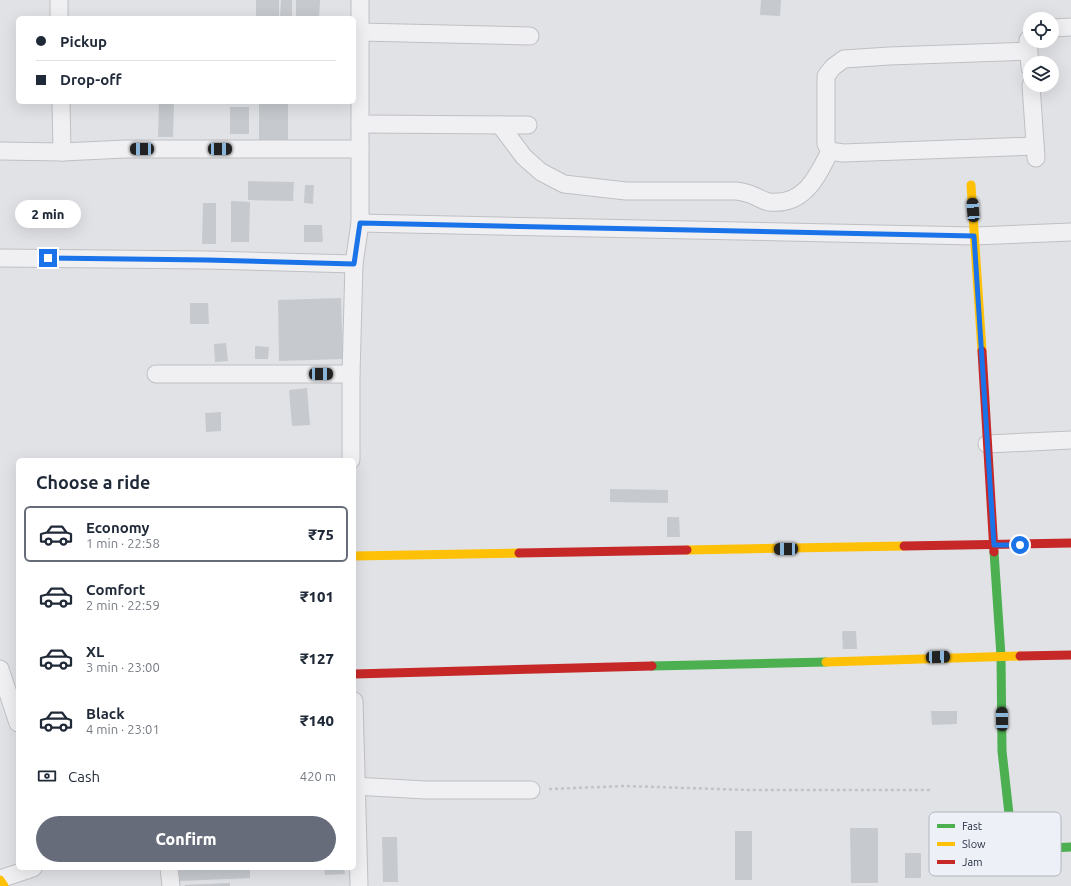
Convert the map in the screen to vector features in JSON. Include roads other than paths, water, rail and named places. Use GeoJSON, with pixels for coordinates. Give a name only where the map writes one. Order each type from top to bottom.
{"type":"FeatureCollection","features":[{"type":"Feature","properties":{"kind":"street"},"geometry":{"type":"LineString","coordinates":[[59,0],[59,16]]}},
{"type":"Feature","properties":{"kind":"street"},"geometry":{"type":"LineString","coordinates":[[351,458],[351,374],[354,264],[360,223],[358,40],[360,0]]}},
{"type":"Feature","properties":{"kind":"street"},"geometry":{"type":"LineString","coordinates":[[1059,28],[1071,27]]}},
{"type":"Feature","properties":{"kind":"street"},"geometry":{"type":"LineString","coordinates":[[358,40],[530,36]]}},
{"type":"Feature","properties":{"kind":"street"},"geometry":{"type":"LineString","coordinates":[[830,151],[826,144],[826,76],[833,68],[844,60],[1023,45]]}},
{"type":"Feature","properties":{"kind":"street"},"geometry":{"type":"LineString","coordinates":[[830,151],[842,153],[1036,152],[1032,92]]}},
{"type":"Feature","properties":{"kind":"street"},"geometry":{"type":"LineString","coordinates":[[61,104],[62,152]]}},
{"type":"Feature","properties":{"kind":"street"},"geometry":{"type":"LineString","coordinates":[[360,124],[528,125]]}},
{"type":"Feature","properties":{"kind":"street"},"geometry":{"type":"LineString","coordinates":[[500,125],[524,157],[540,172],[564,184],[626,191],[737,191],[752,194],[767,202],[785,203],[802,194],[818,176],[830,151]]}},
{"type":"Feature","properties":{"kind":"street"},"geometry":{"type":"LineString","coordinates":[[0,151],[62,152],[126,149],[360,149]]}},
{"type":"Feature","properties":{"kind":"street"},"geometry":{"type":"LineString","coordinates":[[971,185],[1001,656],[1002,751],[1009,812]]}},
{"type":"Feature","properties":{"kind":"street"},"geometry":{"type":"LineString","coordinates":[[360,223],[974,236],[1071,232]]}},
{"type":"Feature","properties":{"kind":"street"},"geometry":{"type":"LineString","coordinates":[[0,258],[207,260],[354,264]]}},
{"type":"Feature","properties":{"kind":"street"},"geometry":{"type":"LineString","coordinates":[[156,374],[351,374]]}},
{"type":"Feature","properties":{"kind":"street"},"geometry":{"type":"LineString","coordinates":[[987,444],[1071,440]]}},
{"type":"Feature","properties":{"kind":"street"},"geometry":{"type":"LineString","coordinates":[[356,556],[1071,543]]}},
{"type":"Feature","properties":{"kind":"street"},"geometry":{"type":"LineString","coordinates":[[356,674],[1071,655]]}},
{"type":"Feature","properties":{"kind":"street"},"geometry":{"type":"LineString","coordinates":[[0,669],[16,717]]}},
{"type":"Feature","properties":{"kind":"street"},"geometry":{"type":"LineString","coordinates":[[356,786],[425,790],[531,790]]}},
{"type":"Feature","properties":{"kind":"street"},"geometry":{"type":"LineString","coordinates":[[356,811],[359,886]]}},
{"type":"Feature","properties":{"kind":"street"},"geometry":{"type":"LineString","coordinates":[[1061,848],[1071,847]]}},
{"type":"Feature","properties":{"kind":"street"},"geometry":{"type":"LineString","coordinates":[[4,886],[0,879],[27,870]]}},
{"type":"Feature","properties":{"kind":"street"},"geometry":{"type":"LineString","coordinates":[[168,870],[171,886]]}}]}
